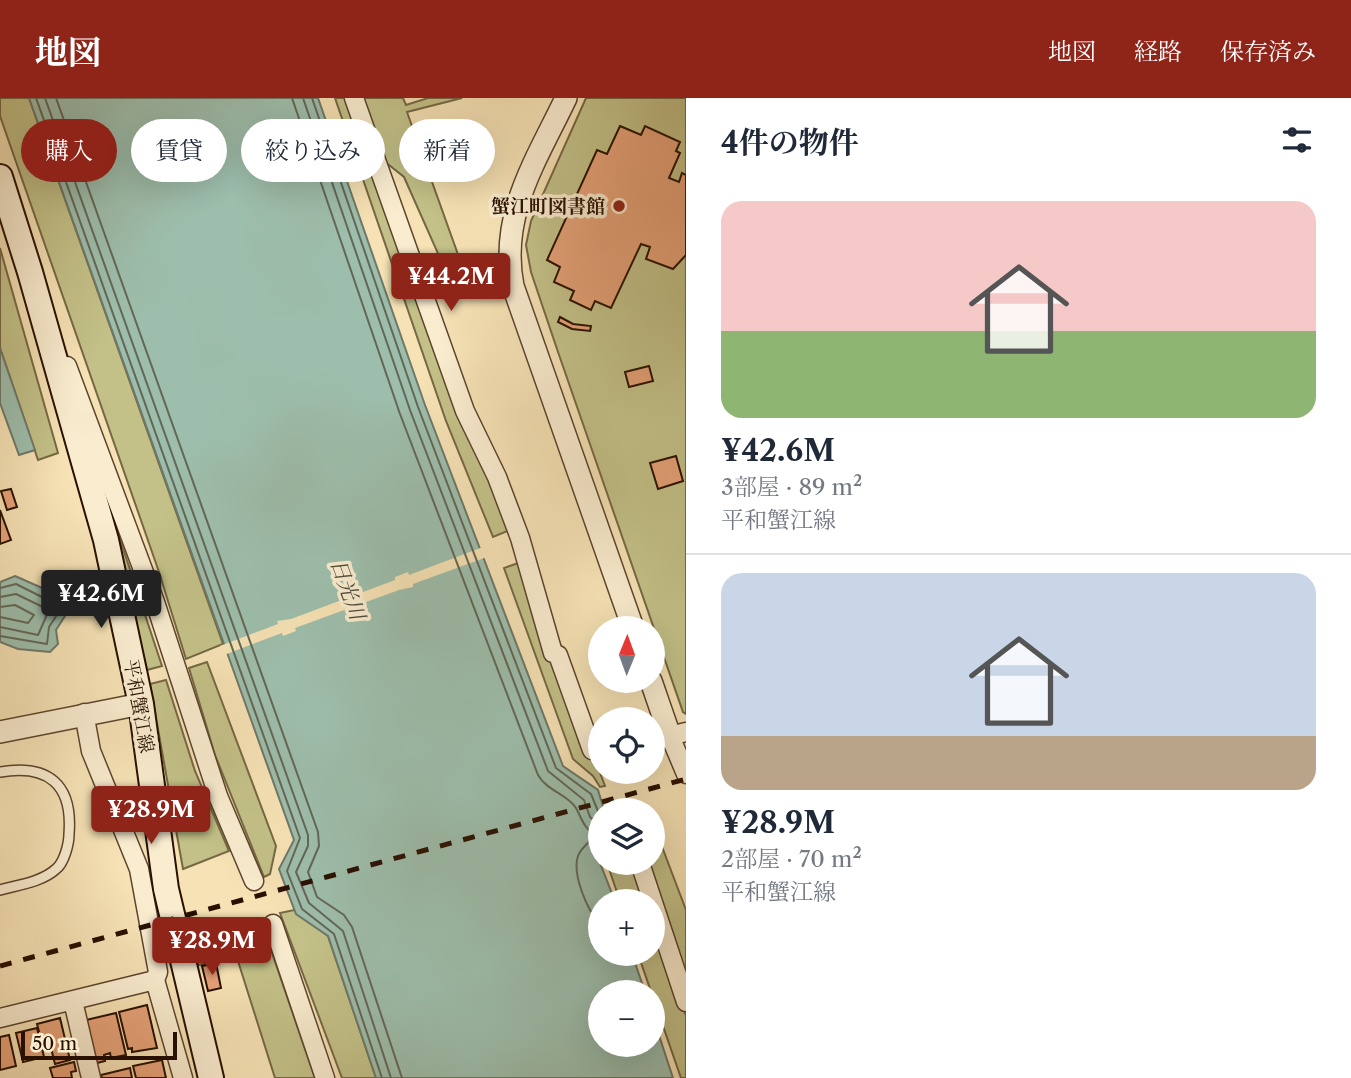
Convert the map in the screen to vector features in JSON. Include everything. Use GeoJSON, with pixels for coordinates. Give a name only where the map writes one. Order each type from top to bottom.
{"type":"FeatureCollection","features":[{"type":"Feature","properties":{"kind":"main road","name":"平和蟹江線"},"geometry":{"type":"LineString","coordinates":[[0,177],[30,272],[106,540],[141,704],[166,889],[211,1078]]}},
{"type":"Feature","properties":{"kind":"street"},"geometry":{"type":"LineString","coordinates":[[354,98],[465,411],[497,477],[520,538],[553,653],[558,654],[588,739]]}},
{"type":"Feature","properties":{"kind":"street"},"geometry":{"type":"LineString","coordinates":[[566,98],[511,220],[508,259],[513,286],[629,616]]}},
{"type":"Feature","properties":{"kind":"street"},"geometry":{"type":"LineString","coordinates":[[30,272],[109,473],[218,796],[254,881]]}},
{"type":"Feature","properties":{"kind":"street"},"geometry":{"type":"LineString","coordinates":[[657,693],[678,734],[686,774]]}},
{"type":"Feature","properties":{"kind":"street"},"geometry":{"type":"LineString","coordinates":[[0,732],[84,713],[141,704]]}},
{"type":"Feature","properties":{"kind":"street"},"geometry":{"type":"LineString","coordinates":[[84,713],[91,751],[139,869],[158,972],[155,980],[183,1078]]}},
{"type":"Feature","properties":{"kind":"street"},"geometry":{"type":"LineString","coordinates":[[644,875],[686,1002]]}},
{"type":"Feature","properties":{"kind":"street"},"geometry":{"type":"LineString","coordinates":[[273,924],[325,1078]]}},
{"type":"Feature","properties":{"kind":"street"},"geometry":{"type":"LineString","coordinates":[[0,1018],[155,980]]}},
{"type":"Feature","properties":{"kind":"street"},"geometry":{"type":"LineString","coordinates":[[73,1001],[91,1078]]}},
{"type":"Feature","properties":{"kind":"lane"},"geometry":{"type":"LineString","coordinates":[[0,772],[22,768],[50,776],[66,795],[71,818],[69,842],[58,869],[37,880],[0,890]]}},
{"type":"Feature","properties":{"kind":"shaded area"},"geometry":{"type":"Polygon","coordinates":[[[0,98],[29,98],[36,119],[21,119],[21,176],[0,116],[0,98]]]}},
{"type":"Feature","properties":{"kind":"shaded area"},"geometry":{"type":"Polygon","coordinates":[[[335,98],[349,98],[357,119],[342,119],[335,98]]]}},
{"type":"Feature","properties":{"kind":"shaded area"},"geometry":{"type":"Polygon","coordinates":[[[362,98],[403,98],[406,105],[428,98],[462,98],[407,112],[410,119],[399,119],[399,173],[385,162],[385,119],[369,119],[362,98]]]}},
{"type":"Feature","properties":{"kind":"shaded area"},"geometry":{"type":"Polygon","coordinates":[[[586,98],[686,98],[686,714],[665,660],[665,616],[650,616],[531,272],[526,245],[531,221],[586,98]]]}},
{"type":"Feature","properties":{"kind":"shaded area"},"geometry":{"type":"Polygon","coordinates":[[[23,182],[59,182],[223,644],[186,659],[159,572],[23,182]]]}},
{"type":"Feature","properties":{"kind":"shaded area"},"geometry":{"type":"Polygon","coordinates":[[[364,182],[380,182],[510,530],[493,537],[446,421],[364,182]]]}},
{"type":"Feature","properties":{"kind":"shaded area"},"geometry":{"type":"Polygon","coordinates":[[[406,182],[432,182],[470,288],[456,294],[406,182]]]}},
{"type":"Feature","properties":{"kind":"shaded area"},"geometry":{"type":"Polygon","coordinates":[[[0,248],[58,453],[38,460],[0,348],[0,248]]]}},
{"type":"Feature","properties":{"kind":"shaded area"},"geometry":{"type":"Polygon","coordinates":[[[99,476],[162,666],[147,670],[99,476]]]}},
{"type":"Feature","properties":{"kind":"shaded area"},"geometry":{"type":"Polygon","coordinates":[[[521,562],[588,754],[588,772],[573,759],[504,568],[521,562]]]}},
{"type":"Feature","properties":{"kind":"shaded area"},"geometry":{"type":"Polygon","coordinates":[[[207,662],[276,846],[270,874],[264,877],[215,755],[189,668],[207,662]]]}},
{"type":"Feature","properties":{"kind":"shaded area"},"geometry":{"type":"Polygon","coordinates":[[[166,680],[195,771],[229,851],[183,869],[150,684],[166,680]]]}},
{"type":"Feature","properties":{"kind":"shaded area"},"geometry":{"type":"Polygon","coordinates":[[[665,855],[686,910],[686,985],[665,923],[665,889],[654,889],[649,875],[665,875],[665,855]]]}},
{"type":"Feature","properties":{"kind":"shaded area"},"geometry":{"type":"Polygon","coordinates":[[[611,875],[637,875],[642,889],[616,889],[611,875]]]}},
{"type":"Feature","properties":{"kind":"shaded area"},"geometry":{"type":"Polygon","coordinates":[[[294,910],[328,936],[376,1078],[342,1078],[280,913],[294,910]]]}},
{"type":"Feature","properties":{"kind":"shaded area"},"geometry":{"type":"Polygon","coordinates":[[[261,921],[315,1078],[275,1078],[237,958],[198,965],[193,938],[261,921]]]}},
{"type":"Feature","properties":{"kind":"shaded area"},"geometry":{"type":"Polygon","coordinates":[[[665,955],[686,1016],[686,1078],[681,1078],[665,1032],[665,980],[647,980],[642,966],[665,966],[665,955]]]}},
{"type":"Feature","properties":{"kind":"water","name":"日光川"},"geometry":{"type":"Polygon","coordinates":[[[29,98],[318,98],[325,119],[241,119],[241,182],[347,182],[425,405],[563,766],[598,790],[600,798],[588,798],[588,875],[605,875],[610,889],[588,889],[588,966],[636,966],[641,980],[588,980],[588,1057],[665,1057],[665,1054],[673,1078],[376,1078],[328,936],[296,914],[279,869],[294,840],[59,182],[117,182],[117,119],[36,119],[29,98]]]}},
{"type":"Feature","properties":{"kind":"water"},"geometry":{"type":"Polygon","coordinates":[[[0,348],[35,450],[19,455],[0,403],[0,348]]]}},
{"type":"Feature","properties":{"kind":"water"},"geometry":{"type":"Polygon","coordinates":[[[15,576],[74,602],[56,630],[58,644],[50,652],[18,649],[0,642],[0,582],[15,576]]]}},
{"type":"Feature","properties":{"kind":"pier"},"geometry":{"type":"Polygon","coordinates":[[[483,547],[487,557],[413,584],[413,587],[295,628],[296,631],[283,636],[282,633],[224,655],[220,646],[278,624],[277,621],[291,619],[395,580],[395,577],[408,572],[409,575],[483,547]]]}},
{"type":"Feature","properties":{"kind":"building"},"geometry":{"type":"Polygon","coordinates":[[[620,126],[641,135],[645,126],[680,142],[676,151],[680,153],[669,178],[679,182],[682,173],[686,175],[686,255],[673,269],[646,259],[650,247],[641,244],[611,308],[595,301],[591,310],[570,300],[574,291],[554,282],[560,267],[547,260],[597,150],[607,154],[620,126]]]}},
{"type":"Feature","properties":{"kind":"building"},"geometry":{"type":"Polygon","coordinates":[[[560,317],[573,324],[591,326],[590,331],[572,329],[558,322],[560,317]]]}},
{"type":"Feature","properties":{"kind":"building"},"geometry":{"type":"Polygon","coordinates":[[[649,366],[653,381],[629,387],[625,372],[649,366]]]}},
{"type":"Feature","properties":{"kind":"building"},"geometry":{"type":"Polygon","coordinates":[[[676,456],[683,481],[658,489],[650,463],[676,456]]]}},
{"type":"Feature","properties":{"kind":"building"},"geometry":{"type":"Polygon","coordinates":[[[11,489],[17,507],[7,510],[1,491],[11,489]]]}},
{"type":"Feature","properties":{"kind":"building"},"geometry":{"type":"Polygon","coordinates":[[[0,510],[11,540],[0,544],[0,510]]]}},
{"type":"Feature","properties":{"kind":"building"},"geometry":{"type":"Polygon","coordinates":[[[216,963],[221,988],[208,991],[202,966],[216,963]]]}},
{"type":"Feature","properties":{"kind":"building"},"geometry":{"type":"Polygon","coordinates":[[[147,1005],[157,1048],[132,1052],[132,1048],[128,1049],[119,1012],[147,1005]]]}},
{"type":"Feature","properties":{"kind":"building"},"geometry":{"type":"Polygon","coordinates":[[[116,1013],[126,1055],[111,1058],[110,1053],[104,1055],[105,1061],[97,1063],[86,1020],[116,1013]]]}},
{"type":"Feature","properties":{"kind":"building"},"geometry":{"type":"Polygon","coordinates":[[[60,1018],[70,1060],[55,1064],[51,1048],[44,1050],[37,1024],[60,1018]]]}},
{"type":"Feature","properties":{"kind":"building"},"geometry":{"type":"Polygon","coordinates":[[[37,1028],[44,1057],[23,1062],[16,1033],[37,1028]]]}},
{"type":"Feature","properties":{"kind":"building"},"geometry":{"type":"Polygon","coordinates":[[[9,1035],[16,1066],[0,1070],[0,1037],[9,1035]]]}},
{"type":"Feature","properties":{"kind":"building"},"geometry":{"type":"Polygon","coordinates":[[[162,1060],[166,1078],[136,1078],[133,1066],[162,1060]]]}},
{"type":"Feature","properties":{"kind":"building"},"geometry":{"type":"Polygon","coordinates":[[[74,1062],[76,1071],[71,1072],[72,1078],[53,1078],[50,1068],[74,1062]]]}},
{"type":"Feature","properties":{"kind":"building"},"geometry":{"type":"Polygon","coordinates":[[[130,1068],[132,1078],[102,1078],[101,1075],[130,1068]]]}},
{"type":"Feature","properties":{"kind":"railway"},"geometry":{"type":"LineString","coordinates":[[0,966],[686,779]]}},
{"type":"Feature","properties":{"kind":"place","name":"蟹江町図書館"},"geometry":{"type":"Point","coordinates":[619,206]}}]}
